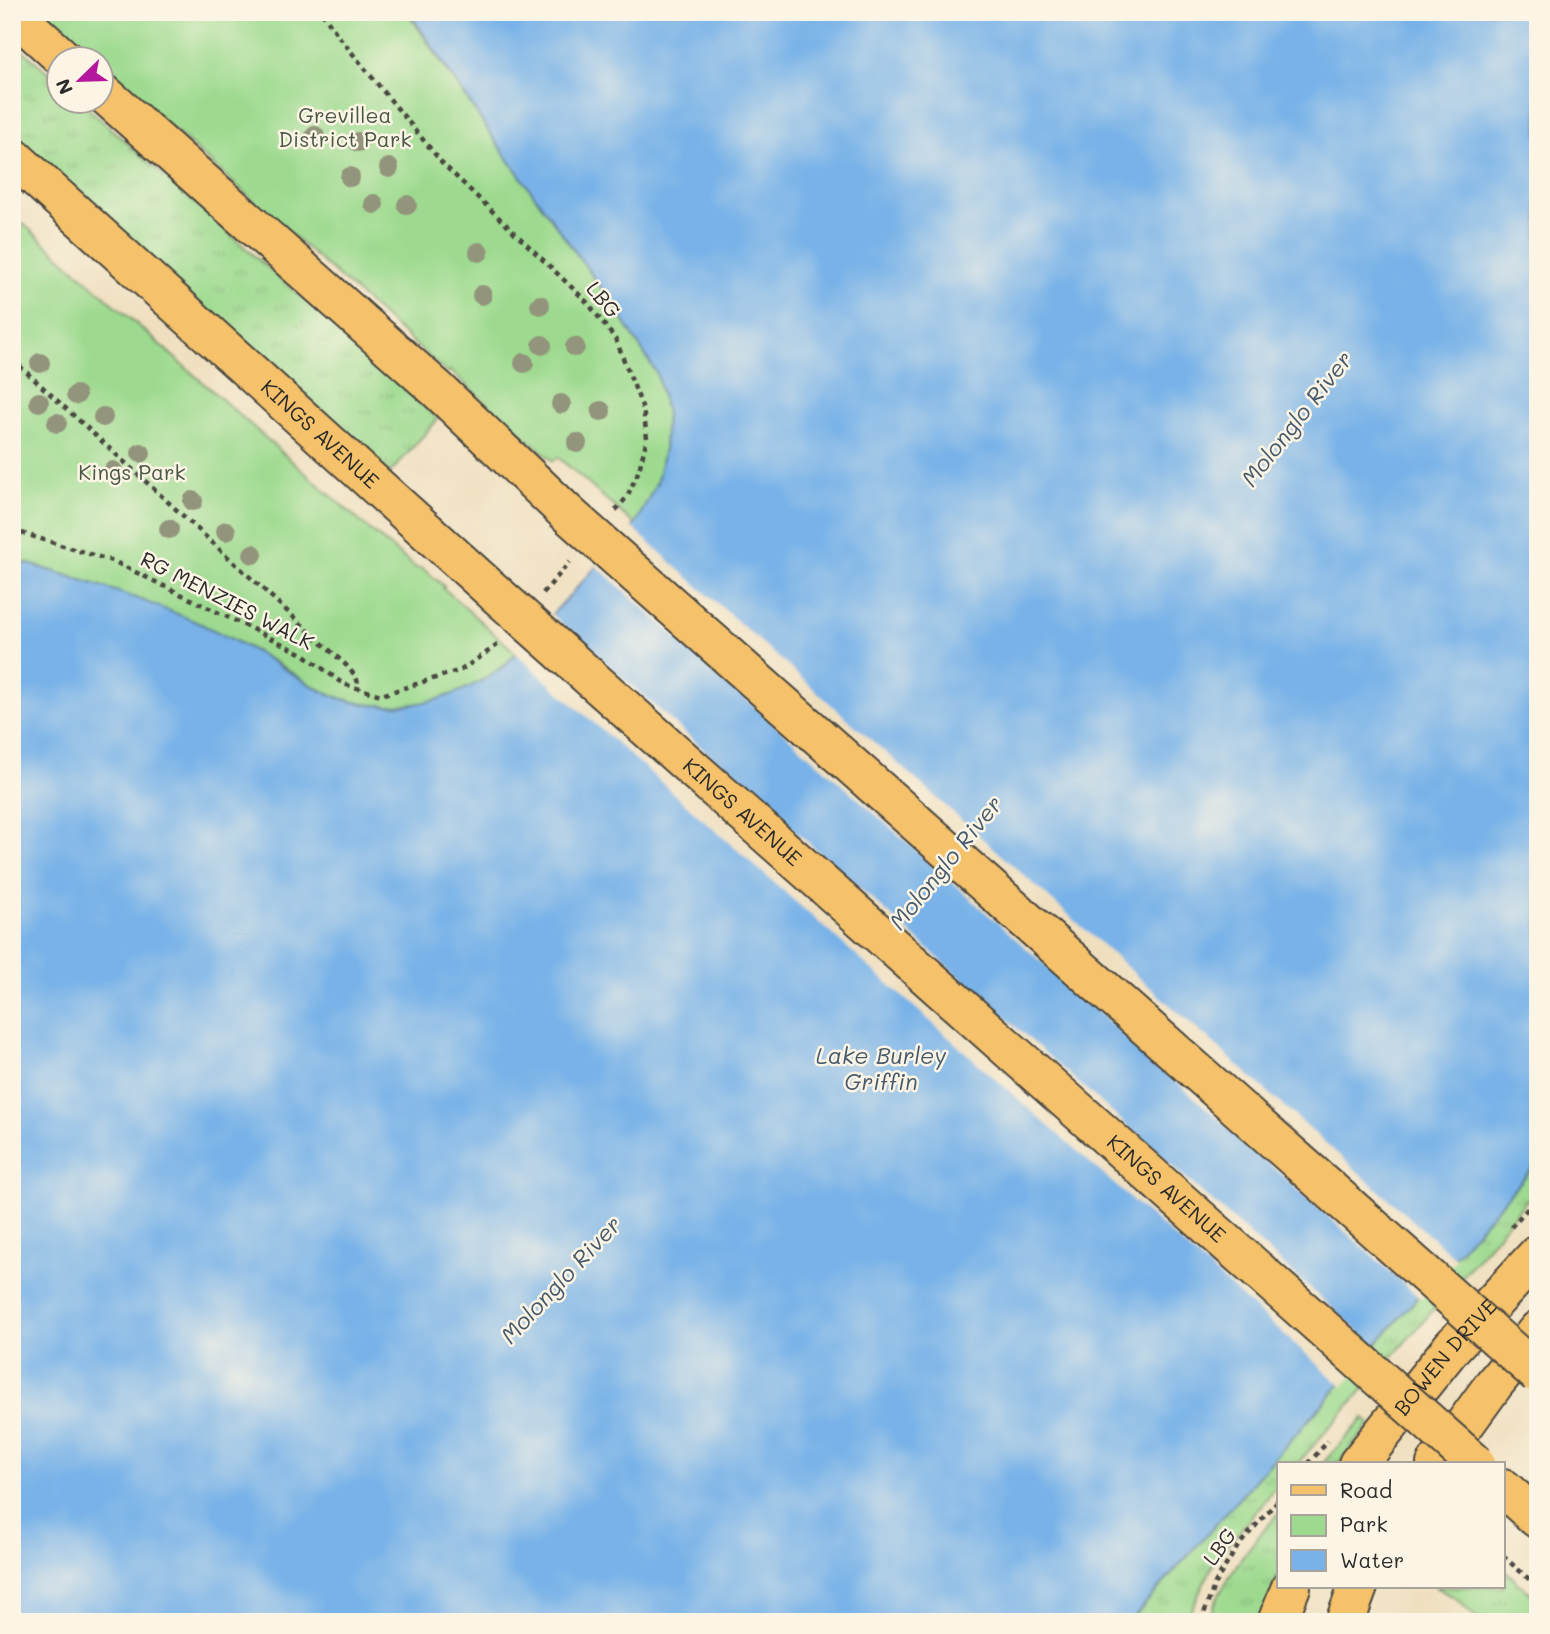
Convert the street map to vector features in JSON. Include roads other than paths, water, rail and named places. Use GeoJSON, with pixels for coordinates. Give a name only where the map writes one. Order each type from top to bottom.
{"type":"FeatureCollection","features":[{"type":"Feature","properties":{"kind":"main road"},"geometry":{"type":"LineString","coordinates":[[12,12],[50,46]]}},
{"type":"Feature","properties":{"kind":"main road"},"geometry":{"type":"LineString","coordinates":[[116,104],[438,390],[568,514],[1538,1374]]}},
{"type":"Feature","properties":{"kind":"main road","name":"KINGS AVENUE"},"geometry":{"type":"LineString","coordinates":[[12,156],[496,594],[1474,1462]]}},
{"type":"Feature","properties":{"kind":"main road","name":"BOWEN DRIVE"},"geometry":{"type":"LineString","coordinates":[[1360,1462],[1451,1347],[1538,1254]]}},
{"type":"Feature","properties":{"kind":"main road"},"geometry":{"type":"LineString","coordinates":[[1437,1462],[1494,1384],[1538,1330]]}},
{"type":"Feature","properties":{"kind":"main road"},"geometry":{"type":"LineString","coordinates":[[1504,1489],[1538,1519]]}},
{"type":"Feature","properties":{"kind":"main road"},"geometry":{"type":"LineString","coordinates":[[1277,1622],[1291,1588]]}},
{"type":"Feature","properties":{"kind":"main road"},"geometry":{"type":"LineString","coordinates":[[1345,1622],[1358,1588]]}},
{"type":"Feature","properties":{"kind":"water","name":"Lake Burley Griffin"},"geometry":{"type":"Polygon","coordinates":[[[409,12],[1538,12],[1538,1162],[1129,1622],[12,1622],[12,559],[109,589],[180,615],[250,649],[324,692],[370,705],[417,704],[462,690],[504,666],[635,525],[657,482],[664,449],[666,413],[657,374],[615,307],[496,142],[409,12]]]}},
{"type":"Feature","properties":{"kind":"park label","name":"Grevillea District Park"},"geometry":{"type":"Point","coordinates":[345,128]}},
{"type":"Feature","properties":{"kind":"park label","name":"Kings Park"},"geometry":{"type":"Point","coordinates":[132,473]}},
{"type":"Feature","properties":{"kind":"water label","name":"Molonglo River"},"geometry":{"type":"Point","coordinates":[1297,419]}},
{"type":"Feature","properties":{"kind":"water label","name":"Molonglo River"},"geometry":{"type":"Point","coordinates":[946,863]}},
{"type":"Feature","properties":{"kind":"water label","name":"Molonglo River"},"geometry":{"type":"Point","coordinates":[561,1280]}}]}
